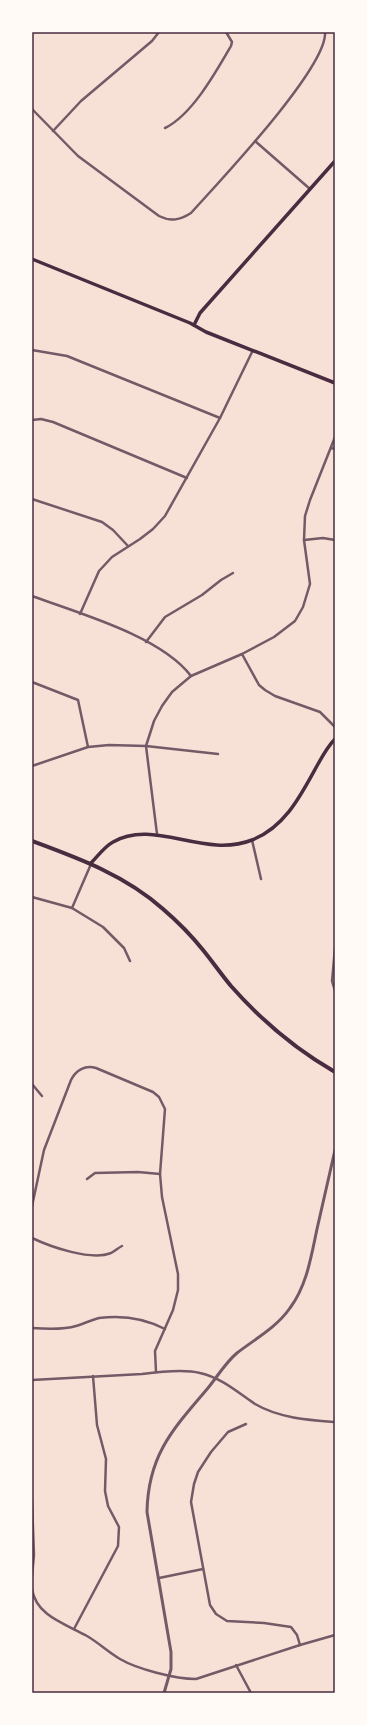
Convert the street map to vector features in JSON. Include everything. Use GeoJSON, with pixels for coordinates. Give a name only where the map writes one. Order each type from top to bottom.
{"type":"FeatureCollection","features":[{"type":"Feature","properties":{"kind":"main road"},"geometry":{"type":"LineString","coordinates":[[194,325],[200,313],[335,161]]}},
{"type":"Feature","properties":{"kind":"main road"},"geometry":{"type":"LineString","coordinates":[[32,259],[194,325],[206,332],[335,383]]}},
{"type":"Feature","properties":{"kind":"main road"},"geometry":{"type":"LineString","coordinates":[[91,863],[106,847],[120,839],[134,834],[157,834],[216,846],[252,840],[278,824],[290,812],[299,799],[322,756],[335,739]]}},
{"type":"Feature","properties":{"kind":"main road"},"geometry":{"type":"LineString","coordinates":[[32,841],[91,863],[140,890],[162,907],[202,949],[230,985],[259,1016],[282,1037],[335,1072]]}},
{"type":"Feature","properties":{"kind":"street"},"geometry":{"type":"LineString","coordinates":[[53,131],[80,101],[152,41],[159,32]]}},
{"type":"Feature","properties":{"kind":"street"},"geometry":{"type":"LineString","coordinates":[[165,128],[176,123],[208,84],[231,46],[232,42],[226,32]]}},
{"type":"Feature","properties":{"kind":"street"},"geometry":{"type":"LineString","coordinates":[[32,109],[78,156],[159,216],[164,219],[174,220],[184,218],[191,213],[284,106],[318,57],[325,37],[325,32]]}},
{"type":"Feature","properties":{"kind":"street"},"geometry":{"type":"LineString","coordinates":[[254,141],[311,189]]}},
{"type":"Feature","properties":{"kind":"street"},"geometry":{"type":"LineString","coordinates":[[32,350],[67,356],[220,418]]}},
{"type":"Feature","properties":{"kind":"street"},"geometry":{"type":"LineString","coordinates":[[80,614],[99,571],[112,557],[153,529],[165,516],[220,418],[253,350]]}},
{"type":"Feature","properties":{"kind":"street"},"geometry":{"type":"LineString","coordinates":[[32,420],[41,419],[53,422],[187,478]]}},
{"type":"Feature","properties":{"kind":"street"},"geometry":{"type":"LineString","coordinates":[[157,834],[146,746],[154,720],[172,692],[191,676],[242,654],[274,637],[295,621],[303,608],[310,584],[304,540],[306,516],[310,500],[335,437]]}},
{"type":"Feature","properties":{"kind":"street"},"geometry":{"type":"LineString","coordinates":[[331,448],[335,449]]}},
{"type":"Feature","properties":{"kind":"street"},"geometry":{"type":"LineString","coordinates":[[32,499],[102,522],[113,530],[128,546]]}},
{"type":"Feature","properties":{"kind":"street"},"geometry":{"type":"LineString","coordinates":[[304,540],[323,538],[335,540]]}},
{"type":"Feature","properties":{"kind":"street"},"geometry":{"type":"LineString","coordinates":[[146,642],[165,617],[202,595],[221,580],[233,573]]}},
{"type":"Feature","properties":{"kind":"street"},"geometry":{"type":"LineString","coordinates":[[32,596],[131,633],[170,655],[185,668],[191,676]]}},
{"type":"Feature","properties":{"kind":"street"},"geometry":{"type":"LineString","coordinates":[[242,654],[259,685],[265,690],[275,696],[320,712],[335,727]]}},
{"type":"Feature","properties":{"kind":"street"},"geometry":{"type":"LineString","coordinates":[[32,682],[78,700],[88,747]]}},
{"type":"Feature","properties":{"kind":"street"},"geometry":{"type":"LineString","coordinates":[[32,766],[88,747],[109,745],[146,746],[218,754]]}},
{"type":"Feature","properties":{"kind":"street"},"geometry":{"type":"LineString","coordinates":[[252,840],[260,879]]}},
{"type":"Feature","properties":{"kind":"street"},"geometry":{"type":"LineString","coordinates":[[72,908],[91,863]]}},
{"type":"Feature","properties":{"kind":"street"},"geometry":{"type":"LineString","coordinates":[[32,897],[72,908],[104,927],[124,948],[130,961]]}},
{"type":"Feature","properties":{"kind":"street"},"geometry":{"type":"LineString","coordinates":[[335,948],[332,981],[335,991]]}},
{"type":"Feature","properties":{"kind":"street"},"geometry":{"type":"LineString","coordinates":[[32,1206],[44,1150],[74,1074],[88,1067],[96,1068],[156,1094],[165,1109],[160,1174],[162,1197],[178,1274],[178,1290],[173,1310],[156,1351],[156,1372]]}},
{"type":"Feature","properties":{"kind":"street"},"geometry":{"type":"LineString","coordinates":[[32,1084],[42,1096]]}},
{"type":"Feature","properties":{"kind":"street"},"geometry":{"type":"LineString","coordinates":[[164,1693],[171,1669],[171,1652],[148,1512],[148,1495],[152,1471],[166,1440],[235,1354],[270,1329],[289,1309],[301,1290],[310,1261],[335,1150]]}},
{"type":"Feature","properties":{"kind":"street"},"geometry":{"type":"LineString","coordinates":[[87,1179],[95,1173],[138,1172],[160,1174]]}},
{"type":"Feature","properties":{"kind":"street"},"geometry":{"type":"LineString","coordinates":[[32,1238],[64,1251],[84,1254],[104,1255],[112,1253],[122,1246]]}},
{"type":"Feature","properties":{"kind":"street"},"geometry":{"type":"LineString","coordinates":[[32,1328],[43,1329],[74,1327],[97,1319],[119,1317],[140,1319],[165,1329]]}},
{"type":"Feature","properties":{"kind":"street"},"geometry":{"type":"LineString","coordinates":[[32,1380],[156,1372],[198,1372],[216,1378],[232,1387],[256,1405],[271,1411],[300,1419],[335,1422]]}},
{"type":"Feature","properties":{"kind":"street"},"geometry":{"type":"LineString","coordinates":[[74,1629],[118,1546],[119,1527],[108,1506],[105,1491],[106,1460],[97,1425],[93,1376]]}},
{"type":"Feature","properties":{"kind":"street"},"geometry":{"type":"LineString","coordinates":[[246,1424],[228,1432],[211,1452],[198,1472],[194,1484],[191,1502],[210,1605],[216,1614],[227,1621],[264,1623],[291,1627],[297,1635],[300,1645]]}},
{"type":"Feature","properties":{"kind":"street"},"geometry":{"type":"LineString","coordinates":[[32,1502],[34,1555],[32,1576]]}},
{"type":"Feature","properties":{"kind":"street"},"geometry":{"type":"LineString","coordinates":[[159,1578],[203,1569]]}},
{"type":"Feature","properties":{"kind":"street"},"geometry":{"type":"LineString","coordinates":[[32,1589],[37,1602],[44,1612],[100,1644],[113,1654],[129,1663],[188,1679],[196,1679],[236,1665],[335,1635]]}},
{"type":"Feature","properties":{"kind":"street"},"geometry":{"type":"LineString","coordinates":[[236,1665],[251,1693]]}}]}
